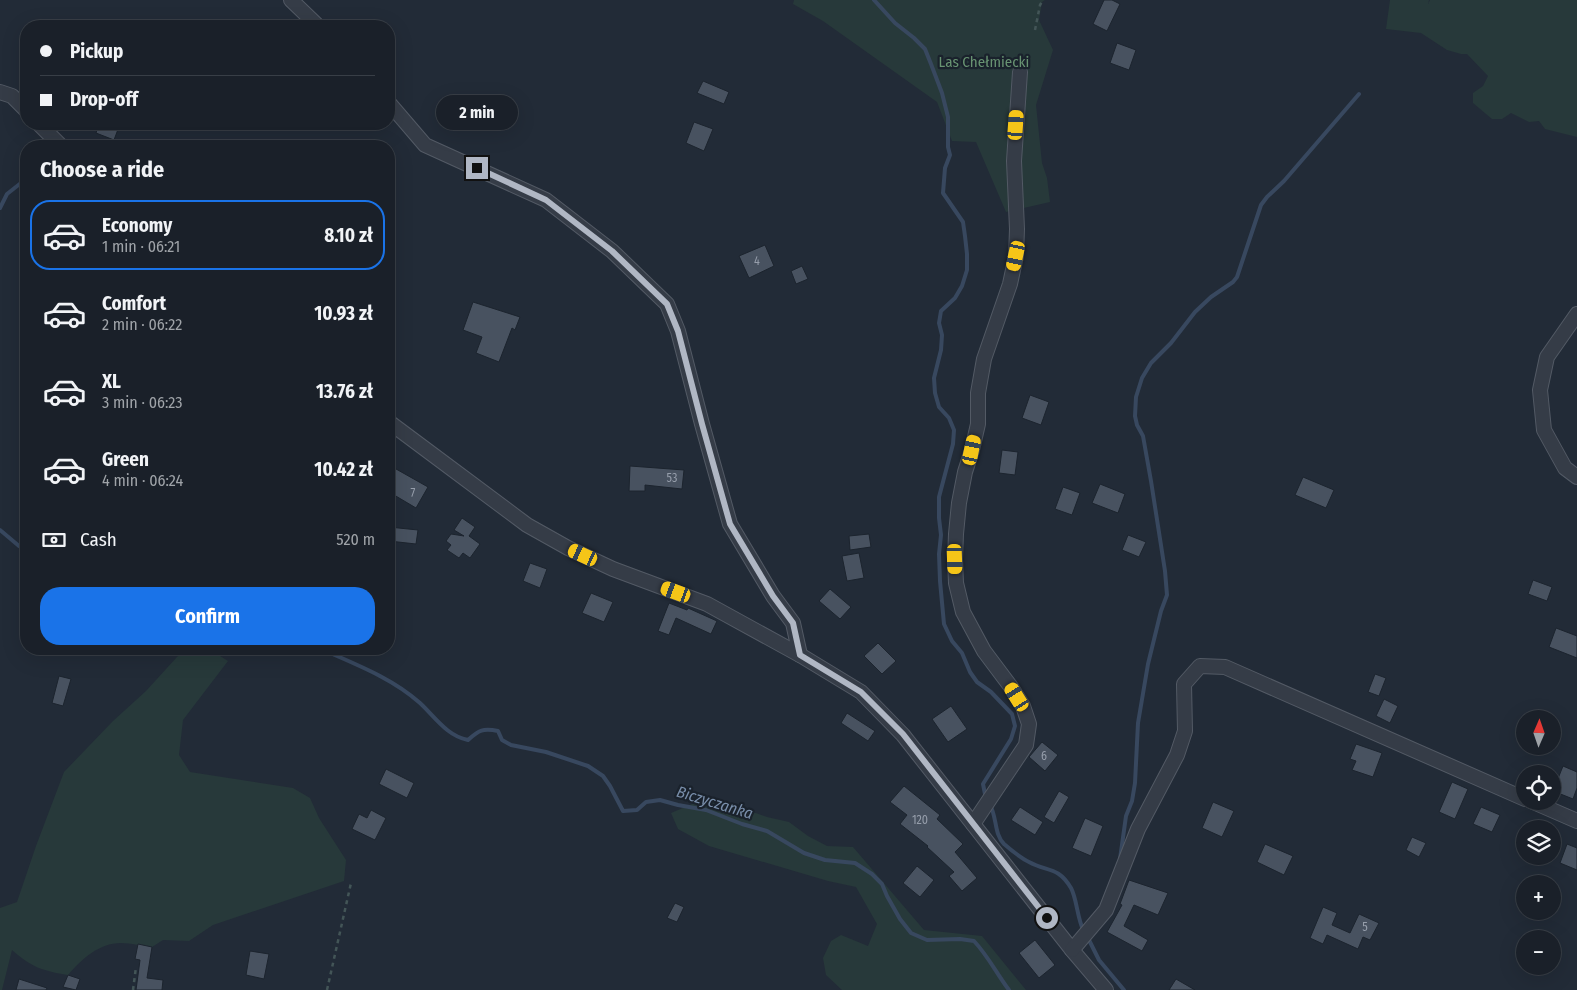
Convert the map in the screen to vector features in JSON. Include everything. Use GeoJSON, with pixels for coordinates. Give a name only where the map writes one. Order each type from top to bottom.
{"type":"FeatureCollection","features":[{"type":"Feature","properties":{"kind":"street"},"geometry":{"type":"LineString","coordinates":[[291,0],[312,20]]}},
{"type":"Feature","properties":{"kind":"street"},"geometry":{"type":"LineString","coordinates":[[973,824],[1026,744],[1029,724],[1023,706],[984,651],[963,612],[956,583],[956,534],[959,504],[978,424],[978,392],[984,359],[1010,284],[1016,256],[1017,229],[1014,161],[1020,72]]}},
{"type":"Feature","properties":{"kind":"street"},"geometry":{"type":"LineString","coordinates":[[0,92],[12,96],[20,104]]}},
{"type":"Feature","properties":{"kind":"street"},"geometry":{"type":"LineString","coordinates":[[395,110],[425,145],[546,200],[612,251],[667,304],[678,331],[730,524],[773,596],[793,623],[800,655]]}},
{"type":"Feature","properties":{"kind":"street"},"geometry":{"type":"LineString","coordinates":[[45,130],[55,140]]}},
{"type":"Feature","properties":{"kind":"street"},"geometry":{"type":"LineString","coordinates":[[1577,314],[1547,357],[1540,390],[1544,430],[1566,468],[1577,477]]}},
{"type":"Feature","properties":{"kind":"street"},"geometry":{"type":"LineString","coordinates":[[395,426],[527,525],[560,544],[612,569],[707,604],[800,655],[861,692],[903,734],[1072,950],[1106,990]]}},
{"type":"Feature","properties":{"kind":"street"},"geometry":{"type":"LineString","coordinates":[[1072,950],[1106,910],[1138,829],[1177,755],[1185,731],[1184,684],[1200,666],[1226,667],[1516,795]]}},
{"type":"Feature","properties":{"kind":"street"},"geometry":{"type":"LineString","coordinates":[[1552,810],[1577,821]]}},
{"type":"Feature","properties":{"kind":"path"},"geometry":{"type":"LineString","coordinates":[[1035,30],[1040,5],[1043,0]]}},
{"type":"Feature","properties":{"kind":"path"},"geometry":{"type":"LineString","coordinates":[[327,990],[351,882]]}},
{"type":"Feature","properties":{"kind":"path"},"geometry":{"type":"LineString","coordinates":[[133,990],[136,967]]}},
{"type":"Feature","properties":{"kind":"green space","name":"Las Chełmiecki"},"geometry":{"type":"Polygon","coordinates":[[[794,0],[1045,0],[1042,2],[1039,20],[1053,50],[1036,105],[1042,163],[1047,178],[1050,202],[1006,212],[976,142],[952,141],[937,102],[823,21],[793,4],[794,0]]]}},
{"type":"Feature","properties":{"kind":"green space"},"geometry":{"type":"Polygon","coordinates":[[[1390,0],[1429,0],[1428,4],[1430,0],[1577,0],[1577,137],[1545,129],[1539,121],[1529,122],[1511,113],[1502,119],[1492,119],[1473,103],[1473,93],[1483,86],[1488,76],[1467,54],[1447,50],[1421,33],[1386,29],[1390,0]]]}},
{"type":"Feature","properties":{"kind":"green space"},"geometry":{"type":"Polygon","coordinates":[[[180,655],[218,655],[228,661],[183,720],[179,755],[190,772],[293,788],[310,798],[319,818],[346,860],[344,881],[213,925],[189,941],[163,940],[152,947],[129,943],[105,946],[85,958],[68,975],[38,967],[25,961],[12,950],[2,990],[0,990],[0,908],[17,902],[64,772],[113,721],[146,691],[180,655]]]}},
{"type":"Feature","properties":{"kind":"green space"},"geometry":{"type":"Polygon","coordinates":[[[704,799],[720,800],[767,817],[789,822],[808,836],[827,846],[853,847],[924,930],[982,936],[1026,990],[842,990],[826,975],[823,958],[831,941],[841,935],[868,946],[877,924],[856,887],[828,881],[709,846],[678,829],[671,813],[704,799]]]}},
{"type":"Feature","properties":{"kind":"building"},"geometry":{"type":"Polygon","coordinates":[[[1104,0],[1112,0],[1120,4],[1107,31],[1093,24],[1104,0]]]}},
{"type":"Feature","properties":{"kind":"building"},"geometry":{"type":"Polygon","coordinates":[[[1117,43],[1136,50],[1129,70],[1110,63],[1117,43]]]}},
{"type":"Feature","properties":{"kind":"building"},"geometry":{"type":"Polygon","coordinates":[[[703,81],[729,92],[724,104],[697,93],[703,81]]]}},
{"type":"Feature","properties":{"kind":"building"},"geometry":{"type":"Polygon","coordinates":[[[694,122],[713,129],[704,151],[686,143],[694,122]]]}},
{"type":"Feature","properties":{"kind":"building"},"geometry":{"type":"Polygon","coordinates":[[[97,130],[118,130],[114,140],[96,133],[97,130]]]}},
{"type":"Feature","properties":{"kind":"building"},"geometry":{"type":"Polygon","coordinates":[[[765,245],[774,266],[749,278],[739,256],[765,245]]]}},
{"type":"Feature","properties":{"kind":"building"},"geometry":{"type":"Polygon","coordinates":[[[802,266],[808,279],[796,284],[791,271],[802,266]]]}},
{"type":"Feature","properties":{"kind":"building"},"geometry":{"type":"Polygon","coordinates":[[[473,302],[520,317],[515,330],[512,328],[499,362],[476,353],[482,337],[463,330],[473,302]]]}},
{"type":"Feature","properties":{"kind":"building"},"geometry":{"type":"Polygon","coordinates":[[[1030,395],[1049,402],[1041,425],[1022,418],[1030,395]]]}},
{"type":"Feature","properties":{"kind":"building"},"geometry":{"type":"Polygon","coordinates":[[[1002,450],[1018,452],[1015,475],[999,473],[1002,450]]]}},
{"type":"Feature","properties":{"kind":"building"},"geometry":{"type":"Polygon","coordinates":[[[630,466],[684,470],[682,489],[645,485],[645,491],[629,491],[630,466]]]}},
{"type":"Feature","properties":{"kind":"building"},"geometry":{"type":"Polygon","coordinates":[[[395,468],[428,487],[416,508],[395,496],[395,468]]]}},
{"type":"Feature","properties":{"kind":"building"},"geometry":{"type":"Polygon","coordinates":[[[1303,477],[1334,490],[1326,508],[1295,495],[1303,477]]]}},
{"type":"Feature","properties":{"kind":"building"},"geometry":{"type":"Polygon","coordinates":[[[1100,484],[1125,494],[1118,513],[1092,503],[1100,484]]]}},
{"type":"Feature","properties":{"kind":"building"},"geometry":{"type":"Polygon","coordinates":[[[1063,487],[1080,493],[1072,515],[1055,509],[1063,487]]]}},
{"type":"Feature","properties":{"kind":"building"},"geometry":{"type":"Polygon","coordinates":[[[462,518],[475,527],[469,536],[480,544],[470,558],[463,553],[459,558],[447,550],[451,545],[446,541],[451,534],[464,536],[454,530],[462,518]]]}},
{"type":"Feature","properties":{"kind":"building"},"geometry":{"type":"Polygon","coordinates":[[[395,528],[418,530],[416,544],[395,542],[395,528]]]}},
{"type":"Feature","properties":{"kind":"building"},"geometry":{"type":"Polygon","coordinates":[[[869,534],[871,547],[850,550],[849,536],[869,534]]]}},
{"type":"Feature","properties":{"kind":"building"},"geometry":{"type":"Polygon","coordinates":[[[1128,535],[1146,542],[1139,557],[1122,550],[1128,535]]]}},
{"type":"Feature","properties":{"kind":"building"},"geometry":{"type":"Polygon","coordinates":[[[859,553],[864,578],[847,581],[842,556],[859,553]]]}},
{"type":"Feature","properties":{"kind":"building"},"geometry":{"type":"Polygon","coordinates":[[[530,563],[547,569],[540,588],[523,581],[530,563]]]}},
{"type":"Feature","properties":{"kind":"building"},"geometry":{"type":"Polygon","coordinates":[[[1533,580],[1552,587],[1547,601],[1528,594],[1533,580]]]}},
{"type":"Feature","properties":{"kind":"building"},"geometry":{"type":"Polygon","coordinates":[[[830,589],[851,607],[840,619],[819,601],[830,589]]]}},
{"type":"Feature","properties":{"kind":"building"},"geometry":{"type":"Polygon","coordinates":[[[591,593],[613,602],[604,622],[582,613],[591,593]]]}},
{"type":"Feature","properties":{"kind":"building"},"geometry":{"type":"Polygon","coordinates":[[[669,603],[687,610],[688,608],[717,621],[711,634],[676,618],[669,635],[658,631],[669,603]]]}},
{"type":"Feature","properties":{"kind":"building"},"geometry":{"type":"Polygon","coordinates":[[[1556,628],[1577,636],[1577,658],[1549,647],[1556,628]]]}},
{"type":"Feature","properties":{"kind":"building"},"geometry":{"type":"Polygon","coordinates":[[[878,643],[896,661],[882,674],[864,656],[878,643]]]}},
{"type":"Feature","properties":{"kind":"building"},"geometry":{"type":"Polygon","coordinates":[[[1375,674],[1386,678],[1379,696],[1368,692],[1375,674]]]}},
{"type":"Feature","properties":{"kind":"building"},"geometry":{"type":"Polygon","coordinates":[[[59,676],[71,679],[63,706],[52,703],[59,676]]]}},
{"type":"Feature","properties":{"kind":"building"},"geometry":{"type":"Polygon","coordinates":[[[1384,699],[1398,706],[1390,723],[1376,716],[1384,699]]]}},
{"type":"Feature","properties":{"kind":"building"},"geometry":{"type":"Polygon","coordinates":[[[951,706],[967,729],[948,742],[932,719],[951,706]]]}},
{"type":"Feature","properties":{"kind":"building"},"geometry":{"type":"Polygon","coordinates":[[[847,713],[875,731],[868,741],[841,723],[847,713]]]}},
{"type":"Feature","properties":{"kind":"building"},"geometry":{"type":"Polygon","coordinates":[[[1042,742],[1058,755],[1045,771],[1029,757],[1042,742]]]}},
{"type":"Feature","properties":{"kind":"building"},"geometry":{"type":"Polygon","coordinates":[[[1356,744],[1382,753],[1373,777],[1352,770],[1356,761],[1350,759],[1356,744]]]}},
{"type":"Feature","properties":{"kind":"building"},"geometry":{"type":"Polygon","coordinates":[[[1563,766],[1577,772],[1577,788],[1573,799],[1561,794],[1561,771],[1563,766]]]}},
{"type":"Feature","properties":{"kind":"building"},"geometry":{"type":"Polygon","coordinates":[[[386,769],[414,783],[407,798],[379,784],[386,769]]]}},
{"type":"Feature","properties":{"kind":"building"},"geometry":{"type":"Polygon","coordinates":[[[1452,782],[1468,789],[1455,819],[1439,812],[1452,782]]]}},
{"type":"Feature","properties":{"kind":"building"},"geometry":{"type":"Polygon","coordinates":[[[904,786],[940,815],[937,819],[963,844],[955,852],[977,878],[962,891],[949,876],[954,872],[928,846],[900,824],[907,815],[890,802],[904,786]]]}},
{"type":"Feature","properties":{"kind":"building"},"geometry":{"type":"Polygon","coordinates":[[[1059,791],[1069,797],[1054,823],[1044,817],[1059,791]]]}},
{"type":"Feature","properties":{"kind":"building"},"geometry":{"type":"Polygon","coordinates":[[[1213,802],[1234,811],[1222,837],[1202,828],[1213,802]]]}},
{"type":"Feature","properties":{"kind":"building"},"geometry":{"type":"Polygon","coordinates":[[[1020,807],[1043,822],[1035,835],[1011,820],[1020,807]]]}},
{"type":"Feature","properties":{"kind":"building"},"geometry":{"type":"Polygon","coordinates":[[[1481,807],[1500,815],[1492,832],[1473,824],[1481,807]]]}},
{"type":"Feature","properties":{"kind":"building"},"geometry":{"type":"Polygon","coordinates":[[[371,810],[386,818],[375,840],[352,829],[359,814],[367,818],[371,810]]]}},
{"type":"Feature","properties":{"kind":"building"},"geometry":{"type":"Polygon","coordinates":[[[1085,818],[1103,826],[1091,856],[1072,848],[1085,818]]]}},
{"type":"Feature","properties":{"kind":"building"},"geometry":{"type":"Polygon","coordinates":[[[1412,837],[1426,843],[1419,857],[1406,850],[1412,837]]]}},
{"type":"Feature","properties":{"kind":"building"},"geometry":{"type":"Polygon","coordinates":[[[1265,844],[1293,856],[1284,875],[1257,862],[1265,844]]]}},
{"type":"Feature","properties":{"kind":"building"},"geometry":{"type":"Polygon","coordinates":[[[1567,844],[1577,848],[1577,870],[1561,863],[1567,844]]]}},
{"type":"Feature","properties":{"kind":"building"},"geometry":{"type":"Polygon","coordinates":[[[917,866],[934,880],[920,897],[903,883],[917,866]]]}},
{"type":"Feature","properties":{"kind":"building"},"geometry":{"type":"Polygon","coordinates":[[[1129,880],[1168,893],[1158,915],[1134,905],[1124,926],[1148,940],[1142,951],[1107,932],[1122,905],[1120,904],[1129,880]]]}},
{"type":"Feature","properties":{"kind":"building"},"geometry":{"type":"Polygon","coordinates":[[[675,903],[684,907],[677,922],[667,918],[675,903]]]}},
{"type":"Feature","properties":{"kind":"building"},"geometry":{"type":"Polygon","coordinates":[[[1323,907],[1337,913],[1332,925],[1350,933],[1359,914],[1379,923],[1370,940],[1363,937],[1358,949],[1327,935],[1323,944],[1310,938],[1323,907]]]}},
{"type":"Feature","properties":{"kind":"building"},"geometry":{"type":"Polygon","coordinates":[[[1035,940],[1055,965],[1039,978],[1019,953],[1035,940]]]}},
{"type":"Feature","properties":{"kind":"building"},"geometry":{"type":"Polygon","coordinates":[[[138,944],[152,947],[147,978],[163,980],[162,990],[136,990],[140,960],[135,959],[138,944]]]}},
{"type":"Feature","properties":{"kind":"building"},"geometry":{"type":"Polygon","coordinates":[[[250,951],[269,954],[264,979],[246,975],[250,951]]]}},
{"type":"Feature","properties":{"kind":"building"},"geometry":{"type":"Polygon","coordinates":[[[68,975],[80,979],[76,990],[63,987],[68,975]]]}},
{"type":"Feature","properties":{"kind":"building"},"geometry":{"type":"Polygon","coordinates":[[[19,979],[47,988],[46,990],[16,990],[19,979]]]}},
{"type":"Feature","properties":{"kind":"building"},"geometry":{"type":"Polygon","coordinates":[[[1176,979],[1195,990],[1169,990],[1176,979]]]}},
{"type":"Feature","properties":{"kind":"waterway"},"geometry":{"type":"LineString","coordinates":[[874,0],[895,23],[925,49],[931,64],[942,93],[948,117],[948,147],[950,155],[945,168],[943,193],[963,222],[965,236],[967,270],[962,286],[955,298],[941,311],[939,323],[942,335],[941,350],[934,378],[935,393],[939,407],[949,418],[954,430],[953,444],[939,497],[941,535],[939,554],[940,581],[944,624],[952,641],[962,653],[970,672],[977,682],[991,692],[1012,714],[1015,726],[1011,739],[983,784],[986,799]]}},
{"type":"Feature","properties":{"kind":"waterway"},"geometry":{"type":"LineString","coordinates":[[1120,859],[1126,816],[1132,801],[1135,783],[1138,723],[1148,664],[1161,611],[1167,595],[1165,571],[1143,436],[1135,416],[1136,397],[1142,378],[1151,363],[1171,343],[1195,312],[1237,277],[1261,205],[1359,94]]}},
{"type":"Feature","properties":{"kind":"waterway"},"geometry":{"type":"LineString","coordinates":[[0,208],[7,194],[20,184]]}},
{"type":"Feature","properties":{"kind":"waterway","name":"Biczyczanka"},"geometry":{"type":"LineString","coordinates":[[0,530],[20,546]]}},
{"type":"Feature","properties":{"kind":"waterway","name":"Biczyczanka"},"geometry":{"type":"LineString","coordinates":[[335,655],[373,672],[398,686],[420,703],[448,730],[461,738],[468,740],[482,731],[498,731],[502,740],[511,745],[546,752],[588,766],[603,776],[623,811],[637,810],[646,802],[660,800],[706,810],[742,824],[767,831],[804,853],[825,860],[855,863],[872,874],[882,884],[900,919],[911,933],[927,940],[960,939],[974,941],[1009,990]]}},
{"type":"Feature","properties":{"kind":"waterway"},"geometry":{"type":"LineString","coordinates":[[990,805],[997,830],[1004,844],[1026,860],[1052,870],[1066,881],[1073,892],[1084,932]]}},
{"type":"Feature","properties":{"kind":"waterway"},"geometry":{"type":"LineString","coordinates":[[1088,938],[1099,960],[1124,990]]}},
{"type":"Feature","properties":{"kind":"route"},"geometry":{"type":"LineString","coordinates":[[477,168],[546,200],[612,251],[667,304],[678,331],[730,524],[773,596],[793,623],[800,655],[861,692],[903,734],[1047,918]]}}]}
